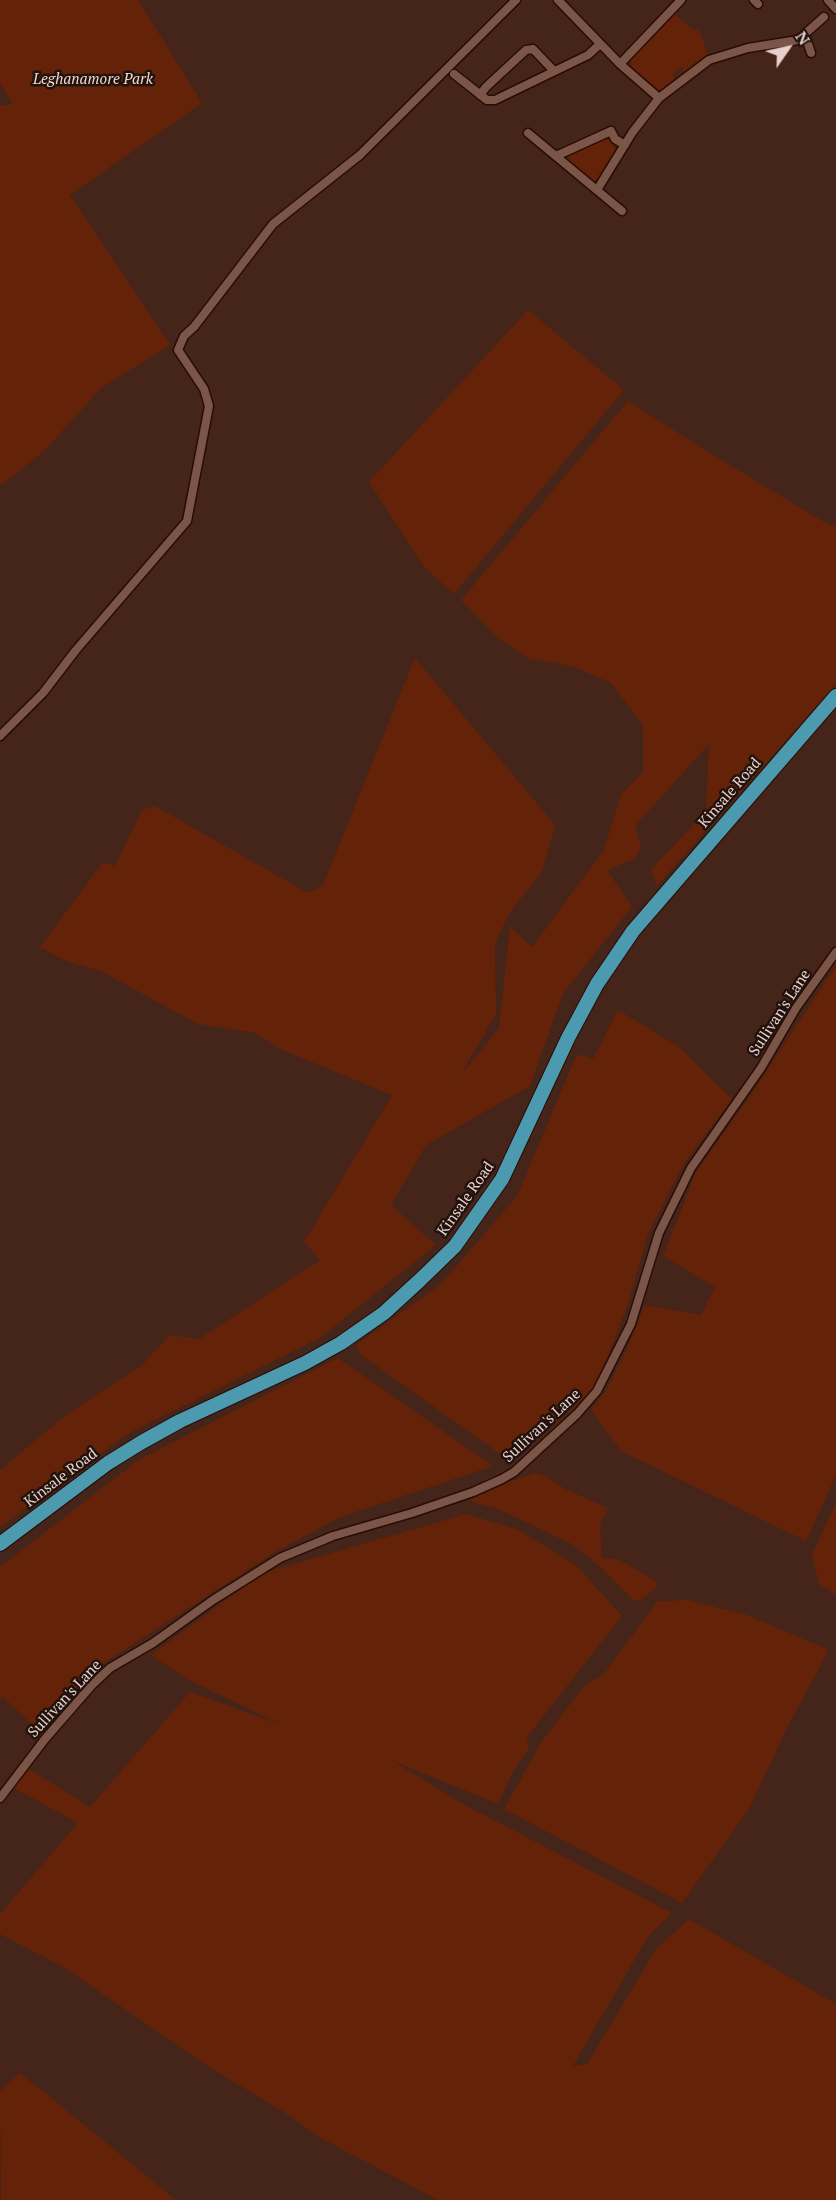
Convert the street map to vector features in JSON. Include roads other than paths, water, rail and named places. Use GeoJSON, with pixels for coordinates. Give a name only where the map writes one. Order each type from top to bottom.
{"type":"FeatureCollection","features":[{"type":"Feature","properties":{"kind":"highway","name":"Kinsale Road"},"geometry":{"type":"LineString","coordinates":[[0,1544],[108,1463],[142,1442],[180,1421],[305,1363],[341,1343],[384,1312],[455,1246],[502,1179],[568,1038],[597,984],[633,931],[836,696]]}},
{"type":"Feature","properties":{"kind":"street"},"geometry":{"type":"LineString","coordinates":[[0,736],[43,693],[76,650],[187,521],[209,406],[204,389],[178,350],[184,336],[194,327],[273,224],[360,155],[516,0]]}},
{"type":"Feature","properties":{"kind":"street"},"geometry":{"type":"LineString","coordinates":[[558,0],[620,64],[659,98]]}},
{"type":"Feature","properties":{"kind":"street"},"geometry":{"type":"LineString","coordinates":[[620,64],[681,0]]}},
{"type":"Feature","properties":{"kind":"street"},"geometry":{"type":"LineString","coordinates":[[828,0],[836,9]]}},
{"type":"Feature","properties":{"kind":"street"},"geometry":{"type":"LineString","coordinates":[[597,190],[625,145],[659,98],[712,59],[748,48],[798,40],[824,17]]}},
{"type":"Feature","properties":{"kind":"street"},"geometry":{"type":"LineString","coordinates":[[805,35],[810,53]]}},
{"type":"Feature","properties":{"kind":"street"},"geometry":{"type":"LineString","coordinates":[[454,74],[487,100],[495,100],[588,55],[600,44]]}},
{"type":"Feature","properties":{"kind":"street"},"geometry":{"type":"LineString","coordinates":[[480,95],[526,50],[533,49],[554,71]]}},
{"type":"Feature","properties":{"kind":"street"},"geometry":{"type":"LineString","coordinates":[[556,156],[610,131],[615,139],[625,145]]}},
{"type":"Feature","properties":{"kind":"street"},"geometry":{"type":"LineString","coordinates":[[528,133],[622,211]]}},
{"type":"Feature","properties":{"kind":"street","name":"Sullivan's Lane"},"geometry":{"type":"LineString","coordinates":[[0,1798],[45,1738],[110,1668],[153,1643],[213,1600],[280,1558],[333,1536],[431,1507],[502,1479],[514,1472],[577,1414],[597,1391],[631,1324],[659,1233],[691,1168],[761,1068],[796,1008],[836,952]]}},
{"type":"Feature","properties":{"kind":"park label","name":"Leghanamore Park"},"geometry":{"type":"Point","coordinates":[93,80]}}]}
